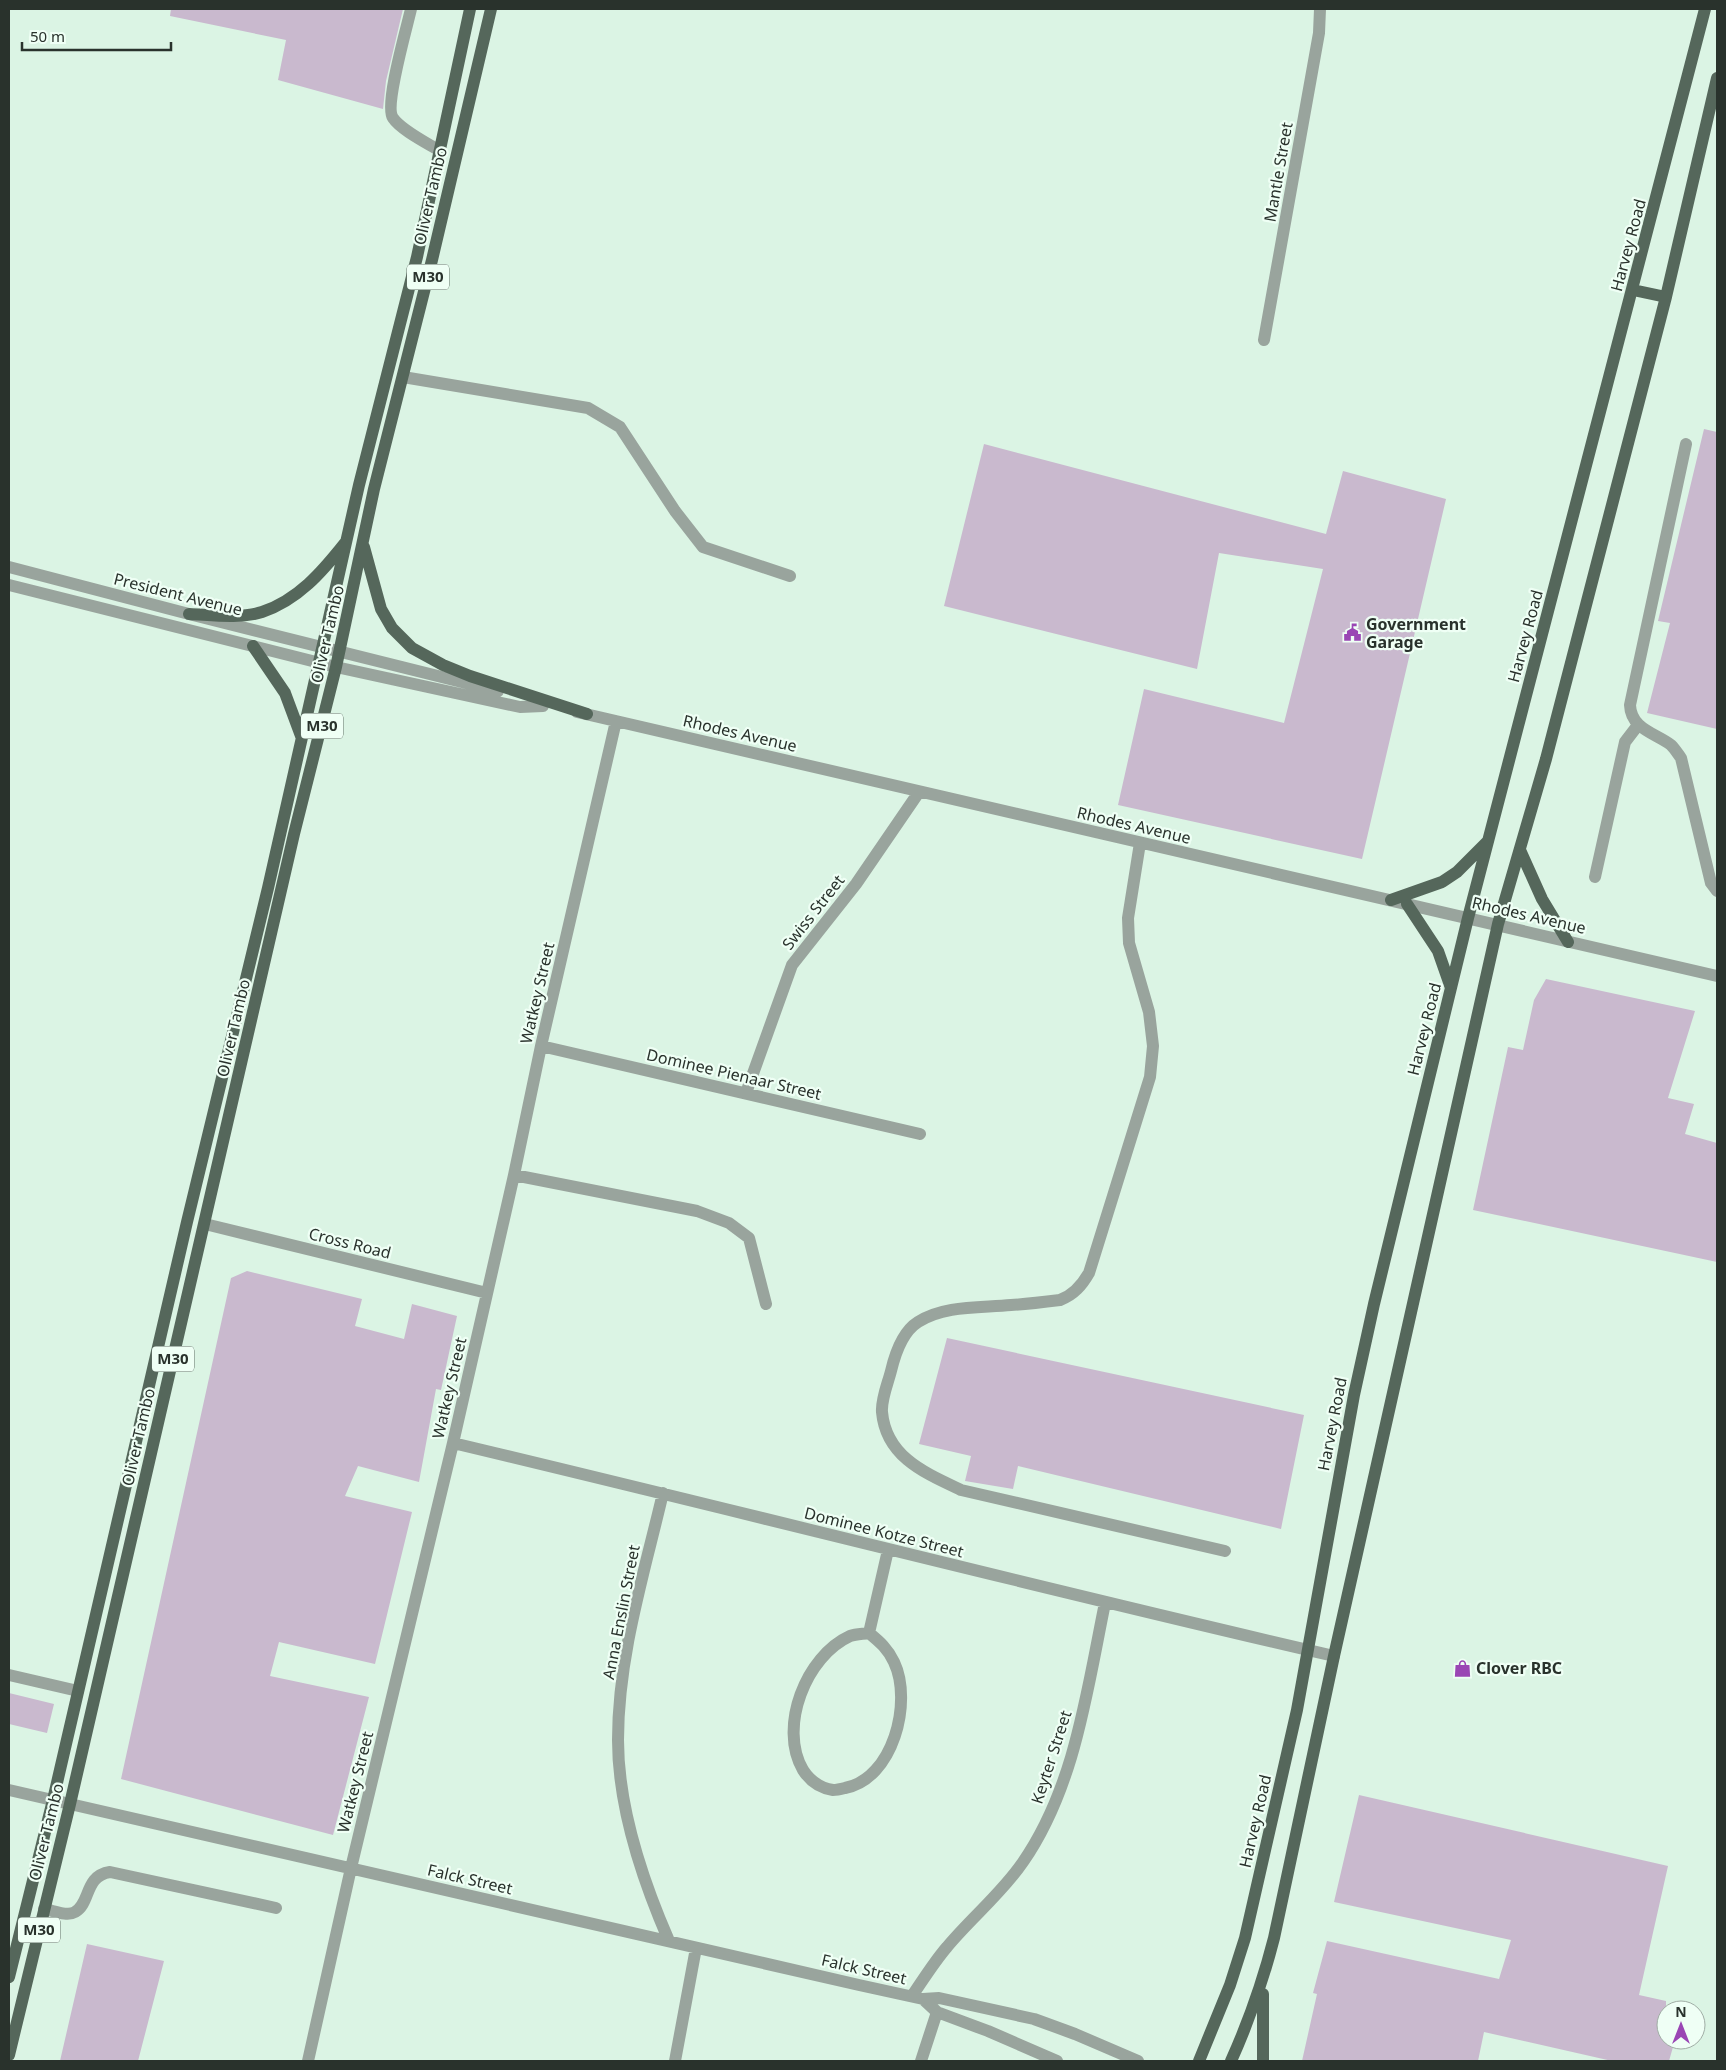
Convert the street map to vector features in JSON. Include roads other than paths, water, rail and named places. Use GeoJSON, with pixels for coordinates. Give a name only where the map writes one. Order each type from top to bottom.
{"type":"FeatureCollection","features":[{"type":"Feature","properties":{"kind":"main road","name":"Oliver Tambo"},"geometry":{"type":"LineString","coordinates":[[9,1977],[53,1800],[187,1222],[268,888],[359,485],[417,257],[470,9]]}},
{"type":"Feature","properties":{"kind":"main road","name":"Oliver Tambo"},"geometry":{"type":"LineString","coordinates":[[9,2056],[70,1804],[294,834],[340,651],[374,490],[432,260],[491,9]]}},
{"type":"Feature","properties":{"kind":"main road","name":"Harvey Road"},"geometry":{"type":"LineString","coordinates":[[1199,2061],[1230,1984],[1245,1938],[1286,1760],[1354,1395],[1376,1294],[1468,918],[1705,9]]}},
{"type":"Feature","properties":{"kind":"main road"},"geometry":{"type":"LineString","coordinates":[[1232,2061],[1251,2018],[1264,1979],[1334,1656],[1498,924],[1546,759],[1666,297],[1717,78]]}},
{"type":"Feature","properties":{"kind":"main road"},"geometry":{"type":"LineString","coordinates":[[417,257],[432,260]]}},
{"type":"Feature","properties":{"kind":"main road"},"geometry":{"type":"LineString","coordinates":[[1633,290],[1666,297]]}},
{"type":"Feature","properties":{"kind":"main road"},"geometry":{"type":"LineString","coordinates":[[189,614],[230,616],[262,612],[296,596],[319,574],[348,540]]}},
{"type":"Feature","properties":{"kind":"main road"},"geometry":{"type":"LineString","coordinates":[[363,544],[381,609],[392,628],[412,648],[443,665],[470,676],[587,714]]}},
{"type":"Feature","properties":{"kind":"main road"},"geometry":{"type":"LineString","coordinates":[[253,646],[285,693],[301,736]]}},
{"type":"Feature","properties":{"kind":"main road"},"geometry":{"type":"LineString","coordinates":[[1391,900],[1442,882],[1457,872],[1489,840]]}},
{"type":"Feature","properties":{"kind":"main road"},"geometry":{"type":"LineString","coordinates":[[1520,850],[1542,899],[1568,942]]}},
{"type":"Feature","properties":{"kind":"main road"},"geometry":{"type":"LineString","coordinates":[[1407,904],[1438,951],[1451,988]]}},
{"type":"Feature","properties":{"kind":"main road"},"geometry":{"type":"LineString","coordinates":[[1263,2061],[1264,1979]]}},
{"type":"Feature","properties":{"kind":"street"},"geometry":{"type":"LineString","coordinates":[[411,9],[394,83],[390,108],[391,116],[397,123],[440,151]]}},
{"type":"Feature","properties":{"kind":"street","name":"Mantle Street"},"geometry":{"type":"LineString","coordinates":[[1264,340],[1319,33],[1320,9]]}},
{"type":"Feature","properties":{"kind":"street"},"geometry":{"type":"LineString","coordinates":[[403,376],[588,408],[620,427],[675,511],[703,547],[790,576]]}},
{"type":"Feature","properties":{"kind":"street"},"geometry":{"type":"LineString","coordinates":[[1686,444],[1630,705],[1630,714],[1638,725],[1672,746],[1681,758],[1711,883],[1717,891]]}},
{"type":"Feature","properties":{"kind":"street","name":"President Avenue"},"geometry":{"type":"LineString","coordinates":[[9,566],[189,614],[340,651]]}},
{"type":"Feature","properties":{"kind":"street","name":"President Avenue"},"geometry":{"type":"LineString","coordinates":[[9,585],[336,667]]}},
{"type":"Feature","properties":{"kind":"street","name":"Rhodes Avenue"},"geometry":{"type":"LineString","coordinates":[[340,651],[521,696],[543,706]]}},
{"type":"Feature","properties":{"kind":"street","name":"Rhodes Avenue"},"geometry":{"type":"LineString","coordinates":[[336,667],[520,707],[543,706],[587,714],[1140,844],[1498,924],[1717,976]]}},
{"type":"Feature","properties":{"kind":"street","name":"Watkey Street"},"geometry":{"type":"LineString","coordinates":[[308,2061],[350,1868],[453,1444],[541,1046],[616,721]]}},
{"type":"Feature","properties":{"kind":"street"},"geometry":{"type":"LineString","coordinates":[[1595,877],[1625,742],[1638,725]]}},
{"type":"Feature","properties":{"kind":"street","name":"Swiss Street"},"geometry":{"type":"LineString","coordinates":[[746,1093],[792,965],[856,884],[919,792]]}},
{"type":"Feature","properties":{"kind":"street"},"geometry":{"type":"LineString","coordinates":[[1140,844],[1128,918],[1129,943],[1150,1012],[1153,1046],[1150,1077],[1089,1273],[1078,1289],[1068,1297],[1060,1300],[965,1308],[938,1313],[917,1322],[903,1337],[894,1360],[882,1410],[887,1433],[900,1454],[924,1473],[961,1490],[1225,1550]]}},
{"type":"Feature","properties":{"kind":"street","name":"Dominee Pienaar Street"},"geometry":{"type":"LineString","coordinates":[[541,1046],[920,1134]]}},
{"type":"Feature","properties":{"kind":"street"},"geometry":{"type":"LineString","coordinates":[[514,1175],[697,1211],[729,1223],[749,1238],[766,1304]]}},
{"type":"Feature","properties":{"kind":"street","name":"Cross Road"},"geometry":{"type":"LineString","coordinates":[[204,1224],[487,1293]]}},
{"type":"Feature","properties":{"kind":"street","name":"Dominee Kotze Street"},"geometry":{"type":"LineString","coordinates":[[453,1444],[1334,1656]]}},
{"type":"Feature","properties":{"kind":"street","name":"Anna Enslin Street"},"geometry":{"type":"LineString","coordinates":[[663,1493],[631,1627],[622,1688],[618,1740],[625,1803],[636,1853],[656,1911],[669,1941]]}},
{"type":"Feature","properties":{"kind":"street"},"geometry":{"type":"LineString","coordinates":[[869,1634],[888,1550]]}},
{"type":"Feature","properties":{"kind":"street","name":"Keyter Street"},"geometry":{"type":"LineString","coordinates":[[918,1998],[947,1947],[1023,1862],[1053,1807],[1072,1754],[1086,1700],[1105,1602]]}},
{"type":"Feature","properties":{"kind":"street"},"geometry":{"type":"LineString","coordinates":[[869,1634],[883,1644],[894,1662],[900,1682],[901,1704],[898,1726],[892,1744],[871,1777],[854,1787],[835,1790],[818,1786],[806,1776],[798,1761],[793,1739],[795,1719],[802,1690],[818,1662],[835,1645],[852,1635],[869,1634]]}},
{"type":"Feature","properties":{"kind":"street"},"geometry":{"type":"LineString","coordinates":[[9,1675],[78,1691]]}},
{"type":"Feature","properties":{"kind":"street","name":"Falck Street"},"geometry":{"type":"LineString","coordinates":[[9,1790],[918,1998],[939,1998],[1034,2020],[1076,2034],[1138,2061]]}},
{"type":"Feature","properties":{"kind":"street"},"geometry":{"type":"LineString","coordinates":[[44,1909],[68,1914],[75,1912],[96,1878],[101,1874],[110,1872],[276,1908]]}},
{"type":"Feature","properties":{"kind":"street"},"geometry":{"type":"LineString","coordinates":[[675,2061],[696,1948]]}},
{"type":"Feature","properties":{"kind":"street","name":"Falck Street"},"geometry":{"type":"LineString","coordinates":[[918,1998],[937,2012],[988,2031],[1058,2061]]}},
{"type":"Feature","properties":{"kind":"street"},"geometry":{"type":"LineString","coordinates":[[921,2061],[937,2012]]}},
{"type":"Feature","properties":{"kind":"place","name":"Government Garage"},"geometry":{"type":"Point","coordinates":[1352,633]}},
{"type":"Feature","properties":{"kind":"place","name":"Clover RBC"},"geometry":{"type":"Point","coordinates":[1462,1668]}}]}
